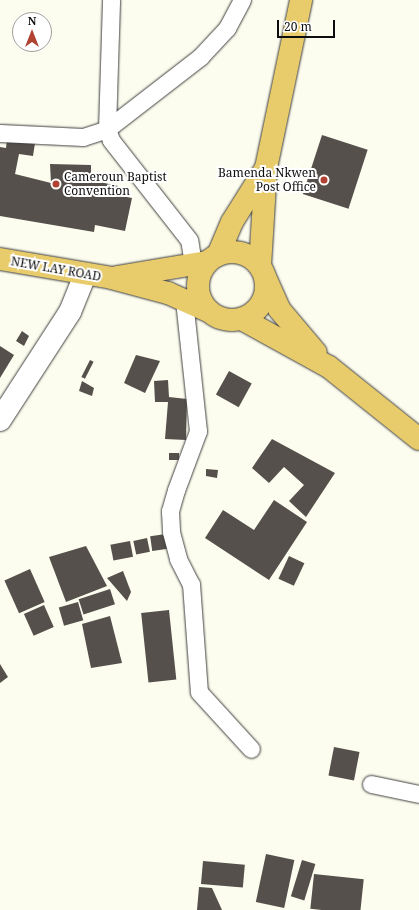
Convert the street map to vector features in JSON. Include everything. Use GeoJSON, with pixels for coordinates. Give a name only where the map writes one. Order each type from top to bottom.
{"type":"FeatureCollection","features":[{"type":"Feature","properties":{"kind":"highway"},"geometry":{"type":"LineString","coordinates":[[242,319],[262,301],[266,168],[301,0]]}},
{"type":"Feature","properties":{"kind":"highway"},"geometry":{"type":"LineString","coordinates":[[208,311],[197,286],[206,260],[266,168]]}},
{"type":"Feature","properties":{"kind":"highway"},"geometry":{"type":"LineString","coordinates":[[112,278],[206,260],[232,252],[246,254],[262,270],[289,323],[329,366],[419,439]]}},
{"type":"Feature","properties":{"kind":"highway","name":"NEW LAY ROAD"},"geometry":{"type":"LineString","coordinates":[[0,259],[85,275],[112,278]]}},
{"type":"Feature","properties":{"kind":"highway"},"geometry":{"type":"LineString","coordinates":[[112,278],[184,300],[230,320],[242,319],[329,366]]}},
{"type":"Feature","properties":{"kind":"street"},"geometry":{"type":"LineString","coordinates":[[111,0],[107,129],[111,140],[206,260]]}},
{"type":"Feature","properties":{"kind":"street"},"geometry":{"type":"LineString","coordinates":[[0,133],[83,137],[107,129],[200,57],[227,28],[242,0]]}},
{"type":"Feature","properties":{"kind":"street"},"geometry":{"type":"LineString","coordinates":[[0,420],[70,312],[85,275]]}},
{"type":"Feature","properties":{"kind":"street"},"geometry":{"type":"LineString","coordinates":[[184,300],[198,431],[176,490],[170,511],[171,532],[178,559],[191,584],[200,692],[252,749]]}},
{"type":"Feature","properties":{"kind":"street"},"geometry":{"type":"LineString","coordinates":[[371,784],[419,794]]}},
{"type":"Feature","properties":{"kind":"building"},"geometry":{"type":"Polygon","coordinates":[[[322,135],[368,150],[348,209],[303,194],[322,135]]]}},
{"type":"Feature","properties":{"kind":"building","name":"Cameroun Baptist Convention"},"geometry":{"type":"Polygon","coordinates":[[[7,139],[35,143],[33,156],[19,154],[15,174],[51,183],[50,164],[91,165],[91,180],[118,186],[117,195],[132,198],[125,231],[95,225],[94,232],[0,216],[0,147],[6,148],[7,139]]]}},
{"type":"Feature","properties":{"kind":"building"},"geometry":{"type":"Polygon","coordinates":[[[22,331],[29,336],[24,346],[16,341],[22,331]]]}},
{"type":"Feature","properties":{"kind":"building"},"geometry":{"type":"Polygon","coordinates":[[[0,346],[14,355],[0,378],[0,346]]]}},
{"type":"Feature","properties":{"kind":"building"},"geometry":{"type":"Polygon","coordinates":[[[136,355],[160,361],[145,393],[124,383],[136,355]]]}},
{"type":"Feature","properties":{"kind":"building"},"geometry":{"type":"Polygon","coordinates":[[[90,360],[94,362],[85,379],[81,377],[90,360]]]}},
{"type":"Feature","properties":{"kind":"building"},"geometry":{"type":"Polygon","coordinates":[[[229,371],[252,384],[239,407],[216,395],[229,371]]]}},
{"type":"Feature","properties":{"kind":"building"},"geometry":{"type":"Polygon","coordinates":[[[168,380],[169,397],[187,399],[186,440],[165,439],[168,402],[155,402],[154,381],[168,380]]]}},
{"type":"Feature","properties":{"kind":"building"},"geometry":{"type":"Polygon","coordinates":[[[82,381],[94,388],[92,396],[79,391],[82,381]]]}},
{"type":"Feature","properties":{"kind":"building"},"geometry":{"type":"Polygon","coordinates":[[[272,439],[335,473],[306,517],[289,501],[304,485],[284,467],[269,483],[252,468],[272,439]]]}},
{"type":"Feature","properties":{"kind":"building"},"geometry":{"type":"Polygon","coordinates":[[[169,453],[179,453],[179,460],[169,460],[169,453]]]}},
{"type":"Feature","properties":{"kind":"building"},"geometry":{"type":"Polygon","coordinates":[[[206,469],[218,470],[217,478],[206,476],[206,469]]]}},
{"type":"Feature","properties":{"kind":"building"},"geometry":{"type":"Polygon","coordinates":[[[274,500],[307,522],[269,580],[205,538],[223,510],[254,530],[274,500]]]}},
{"type":"Feature","properties":{"kind":"building"},"geometry":{"type":"Polygon","coordinates":[[[166,534],[168,549],[152,551],[150,536],[166,534]]]}},
{"type":"Feature","properties":{"kind":"building"},"geometry":{"type":"Polygon","coordinates":[[[147,538],[150,552],[136,555],[133,541],[147,538]]]}},
{"type":"Feature","properties":{"kind":"building"},"geometry":{"type":"Polygon","coordinates":[[[130,541],[133,557],[113,561],[110,545],[130,541]]]}},
{"type":"Feature","properties":{"kind":"building"},"geometry":{"type":"Polygon","coordinates":[[[86,546],[107,586],[66,602],[49,557],[86,546]]]}},
{"type":"Feature","properties":{"kind":"building"},"geometry":{"type":"Polygon","coordinates":[[[289,556],[304,563],[294,586],[278,579],[289,556]]]}},
{"type":"Feature","properties":{"kind":"building"},"geometry":{"type":"Polygon","coordinates":[[[30,569],[45,602],[19,613],[4,580],[30,569]]]}},
{"type":"Feature","properties":{"kind":"building"},"geometry":{"type":"Polygon","coordinates":[[[123,571],[131,592],[127,601],[107,578],[123,571]]]}},
{"type":"Feature","properties":{"kind":"building"},"geometry":{"type":"Polygon","coordinates":[[[110,589],[115,604],[84,614],[79,599],[110,589]]]}},
{"type":"Feature","properties":{"kind":"building"},"geometry":{"type":"Polygon","coordinates":[[[78,602],[83,620],[64,626],[59,608],[78,602]]]}},
{"type":"Feature","properties":{"kind":"building"},"geometry":{"type":"Polygon","coordinates":[[[44,605],[54,627],[34,636],[24,614],[44,605]]]}},
{"type":"Feature","properties":{"kind":"building"},"geometry":{"type":"Polygon","coordinates":[[[169,610],[176,680],[148,683],[141,613],[169,610]]]}},
{"type":"Feature","properties":{"kind":"building"},"geometry":{"type":"Polygon","coordinates":[[[110,616],[122,663],[91,668],[82,624],[110,616]]]}},
{"type":"Feature","properties":{"kind":"building"},"geometry":{"type":"Polygon","coordinates":[[[0,664],[8,677],[0,683],[0,664]]]}},
{"type":"Feature","properties":{"kind":"building"},"geometry":{"type":"Polygon","coordinates":[[[334,747],[360,752],[354,780],[328,775],[334,747]]]}},
{"type":"Feature","properties":{"kind":"building"},"geometry":{"type":"Polygon","coordinates":[[[266,854],[294,860],[284,908],[256,902],[266,854]]]}},
{"type":"Feature","properties":{"kind":"building"},"geometry":{"type":"Polygon","coordinates":[[[302,860],[315,864],[304,900],[291,896],[302,860]]]}},
{"type":"Feature","properties":{"kind":"building"},"geometry":{"type":"Polygon","coordinates":[[[203,861],[245,865],[243,888],[201,884],[203,861]]]}},
{"type":"Feature","properties":{"kind":"building"},"geometry":{"type":"Polygon","coordinates":[[[314,874],[364,879],[360,910],[310,909],[314,874]]]}},
{"type":"Feature","properties":{"kind":"building"},"geometry":{"type":"Polygon","coordinates":[[[199,887],[212,888],[222,910],[197,910],[199,887]]]}},
{"type":"Feature","properties":{"kind":"place","name":"Bamenda Nkwen Post Office"},"geometry":{"type":"Point","coordinates":[324,180]}},
{"type":"Feature","properties":{"kind":"place","name":"Cameroun Baptist Convention"},"geometry":{"type":"Point","coordinates":[56,184]}}]}
